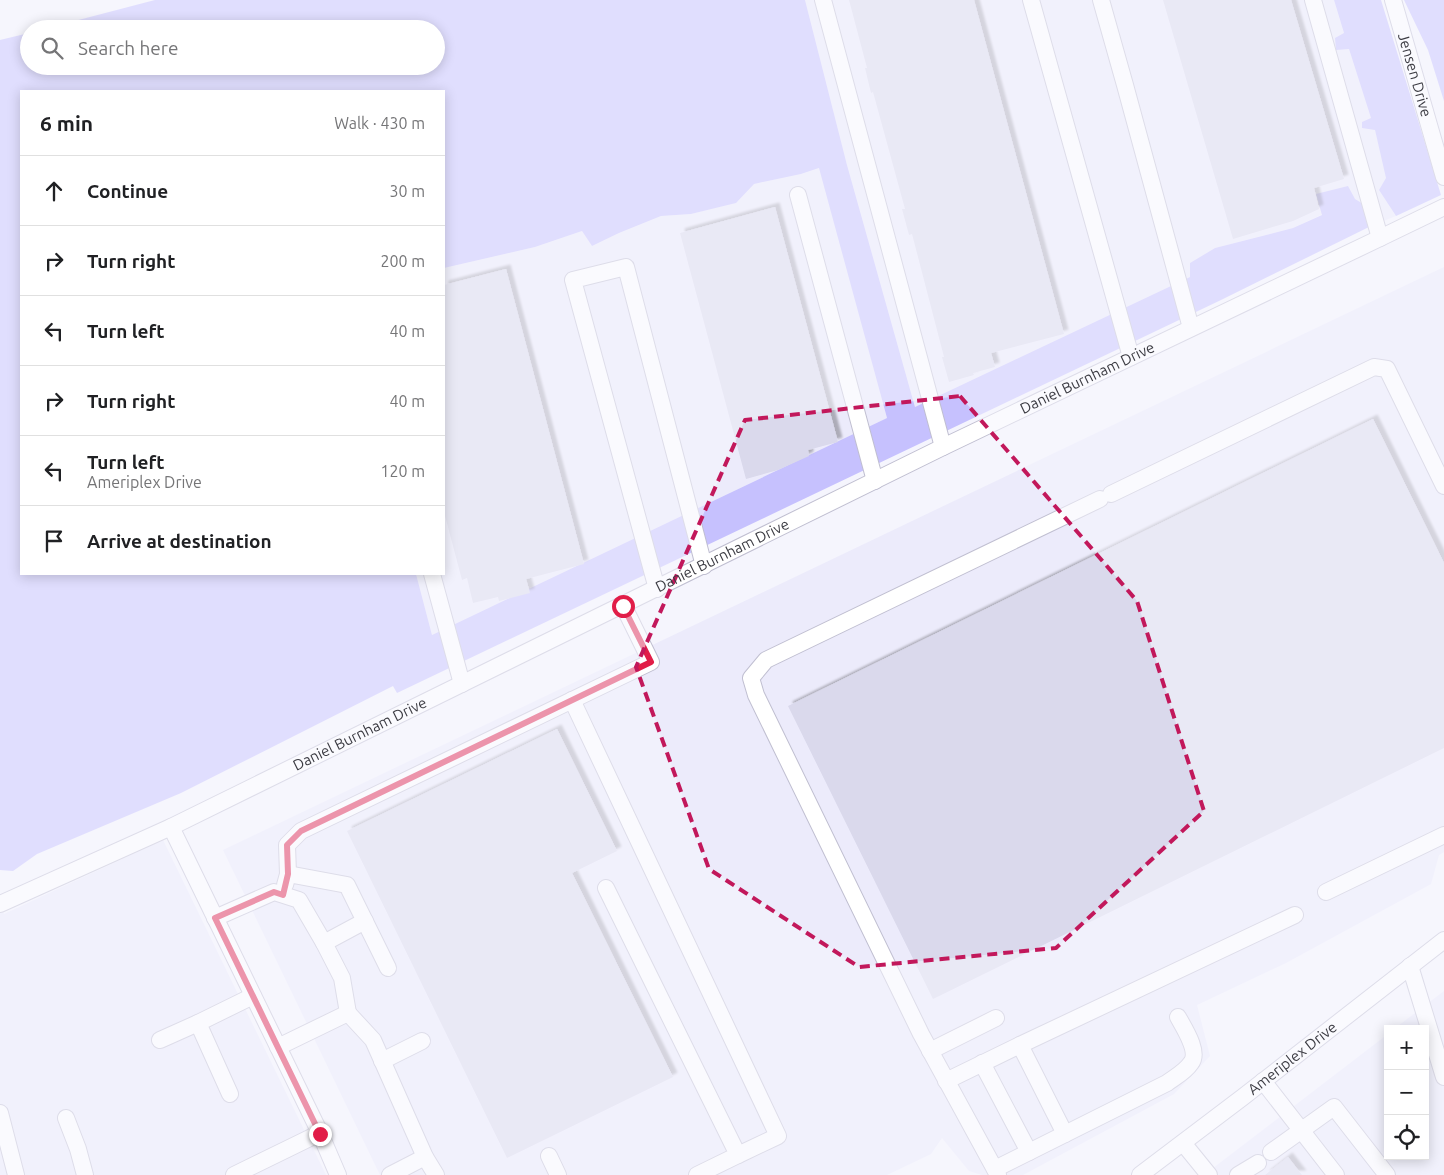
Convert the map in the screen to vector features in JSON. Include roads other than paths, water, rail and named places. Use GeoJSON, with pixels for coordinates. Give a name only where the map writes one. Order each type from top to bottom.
{"type":"FeatureCollection","features":[{"type":"Feature","properties":{"kind":"street"},"geometry":{"type":"LineString","coordinates":[[823,0],[943,447]]}},
{"type":"Feature","properties":{"kind":"street"},"geometry":{"type":"LineString","coordinates":[[1032,0],[1131,357]]}},
{"type":"Feature","properties":{"kind":"street"},"geometry":{"type":"LineString","coordinates":[[1101,0],[1191,328]]}},
{"type":"Feature","properties":{"kind":"street"},"geometry":{"type":"LineString","coordinates":[[1313,0],[1380,238]]}},
{"type":"Feature","properties":{"kind":"street","name":"Jensen Drive"},"geometry":{"type":"LineString","coordinates":[[1393,0],[1444,177]]}},
{"type":"Feature","properties":{"kind":"street"},"geometry":{"type":"LineString","coordinates":[[798,195],[875,481]]}},
{"type":"Feature","properties":{"kind":"street","name":"Daniel Burnham Drive"},"geometry":{"type":"LineString","coordinates":[[0,904],[171,827],[943,447],[1444,206]]}},
{"type":"Feature","properties":{"kind":"street"},"geometry":{"type":"LineString","coordinates":[[657,589],[573,280],[626,267],[704,566]]}},
{"type":"Feature","properties":{"kind":"street"},"geometry":{"type":"LineString","coordinates":[[1178,1016],[1194,1051],[1192,1062],[1182,1072],[1167,1084],[1029,1152],[996,1172],[930,1051],[756,695],[751,678],[766,660],[1374,367],[1387,369],[1444,486]]}},
{"type":"Feature","properties":{"kind":"street"},"geometry":{"type":"LineString","coordinates":[[432,575],[462,684]]}},
{"type":"Feature","properties":{"kind":"street"},"geometry":{"type":"LineString","coordinates":[[283,895],[288,874],[287,845],[301,831],[651,662],[623,606]]}},
{"type":"Feature","properties":{"kind":"street"},"geometry":{"type":"LineString","coordinates":[[572,700],[778,1136],[697,1175]]}},
{"type":"Feature","properties":{"kind":"street"},"geometry":{"type":"LineString","coordinates":[[171,827],[320,1134],[338,1175]]}},
{"type":"Feature","properties":{"kind":"street"},"geometry":{"type":"LineString","coordinates":[[1326,892],[1444,835]]}},
{"type":"Feature","properties":{"kind":"street"},"geometry":{"type":"LineString","coordinates":[[288,874],[346,885],[388,968]]}},
{"type":"Feature","properties":{"kind":"street"},"geometry":{"type":"LineString","coordinates":[[606,888],[738,1155]]}},
{"type":"Feature","properties":{"kind":"street"},"geometry":{"type":"LineString","coordinates":[[215,918],[274,892],[299,900],[342,978],[348,1013],[373,1040],[425,1157],[436,1175]]}},
{"type":"Feature","properties":{"kind":"street"},"geometry":{"type":"LineString","coordinates":[[946,1081],[1295,915]]}},
{"type":"Feature","properties":{"kind":"street"},"geometry":{"type":"LineString","coordinates":[[324,943],[365,921]]}},
{"type":"Feature","properties":{"kind":"street","name":"Ameriplex Drive"},"geometry":{"type":"LineString","coordinates":[[1140,1175],[1444,940]]}},
{"type":"Feature","properties":{"kind":"street"},"geometry":{"type":"LineString","coordinates":[[1410,966],[1444,1076]]}},
{"type":"Feature","properties":{"kind":"street"},"geometry":{"type":"LineString","coordinates":[[160,1040],[253,996]]}},
{"type":"Feature","properties":{"kind":"street"},"geometry":{"type":"LineString","coordinates":[[278,1047],[348,1013]]}},
{"type":"Feature","properties":{"kind":"street"},"geometry":{"type":"LineString","coordinates":[[930,1051],[996,1018]]}},
{"type":"Feature","properties":{"kind":"street"},"geometry":{"type":"LineString","coordinates":[[198,1023],[230,1094]]}},
{"type":"Feature","properties":{"kind":"street"},"geometry":{"type":"LineString","coordinates":[[382,1061],[422,1041]]}},
{"type":"Feature","properties":{"kind":"street"},"geometry":{"type":"LineString","coordinates":[[1020,1045],[1065,1134]]}},
{"type":"Feature","properties":{"kind":"street"},"geometry":{"type":"LineString","coordinates":[[982,1063],[1029,1152]]}},
{"type":"Feature","properties":{"kind":"street"},"geometry":{"type":"LineString","coordinates":[[1263,1081],[1336,1175]]}},
{"type":"Feature","properties":{"kind":"street"},"geometry":{"type":"LineString","coordinates":[[1271,1152],[1334,1107],[1387,1175]]}},
{"type":"Feature","properties":{"kind":"street"},"geometry":{"type":"LineString","coordinates":[[0,1113],[16,1175]]}},
{"type":"Feature","properties":{"kind":"street"},"geometry":{"type":"LineString","coordinates":[[66,1118],[78,1149],[85,1175]]}},
{"type":"Feature","properties":{"kind":"street"},"geometry":{"type":"LineString","coordinates":[[238,1174],[320,1134]]}},
{"type":"Feature","properties":{"kind":"street"},"geometry":{"type":"LineString","coordinates":[[1183,1142],[1209,1175]]}},
{"type":"Feature","properties":{"kind":"street"},"geometry":{"type":"LineString","coordinates":[[549,1156],[558,1175]]}},
{"type":"Feature","properties":{"kind":"street"},"geometry":{"type":"LineString","coordinates":[[390,1175],[425,1157]]}},
{"type":"Feature","properties":{"kind":"street"},"geometry":{"type":"LineString","coordinates":[[1238,1175],[1258,1163]]}}]}
